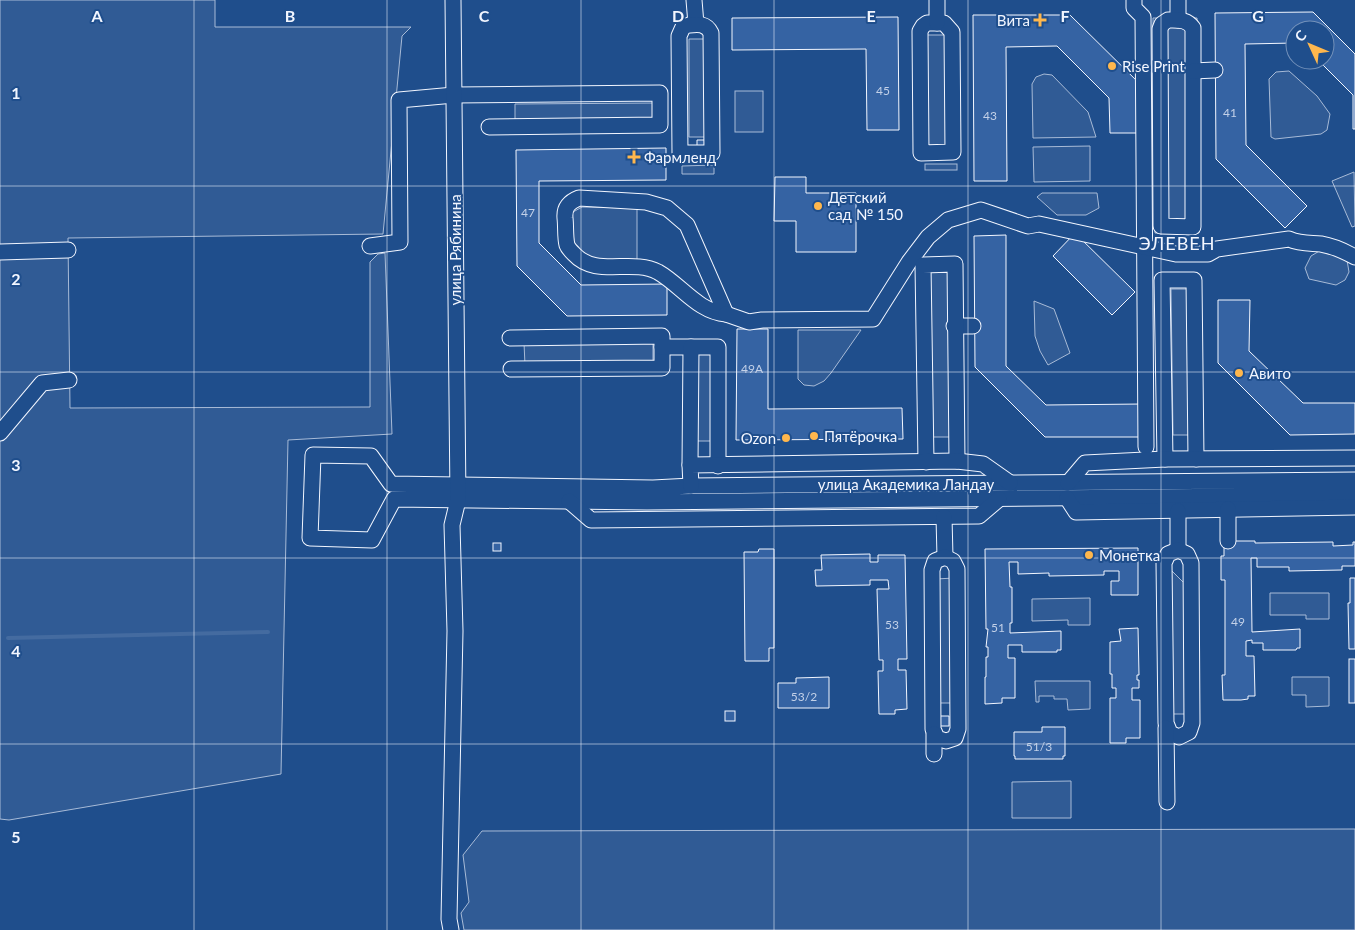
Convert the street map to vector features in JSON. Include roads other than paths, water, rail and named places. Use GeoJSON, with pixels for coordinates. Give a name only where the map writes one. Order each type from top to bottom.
{"type":"FeatureCollection","features":[{"type":"Feature","properties":{"kind":"street","name":"улица Рябинина"},"geometry":{"type":"LineString","coordinates":[[451,930],[449,919],[455,631],[452,525],[458,493],[453,0]]}},
{"type":"Feature","properties":{"kind":"street"},"geometry":{"type":"LineString","coordinates":[[694,0],[696,24]]}},
{"type":"Feature","properties":{"kind":"street"},"geometry":{"type":"LineString","coordinates":[[936,23],[937,0]]}},
{"type":"Feature","properties":{"kind":"street"},"geometry":{"type":"LineString","coordinates":[[1134,0],[1134,8],[1143,18],[1138,248],[1144,263],[1146,447]]}},
{"type":"Feature","properties":{"kind":"street"},"geometry":{"type":"LineString","coordinates":[[1178,0],[1178,20]]}},
{"type":"Feature","properties":{"kind":"street"},"geometry":{"type":"LineString","coordinates":[[1168,20],[1178,20],[1190,23],[1193,28],[1193,227],[1161,226],[1160,30],[1162,24],[1168,20]]}},
{"type":"Feature","properties":{"kind":"street"},"geometry":{"type":"LineString","coordinates":[[927,23],[936,23],[944,23],[952,32],[953,152],[922,153],[920,31],[927,23]]}},
{"type":"Feature","properties":{"kind":"street"},"geometry":{"type":"LineString","coordinates":[[696,24],[708,27],[711,32],[712,153],[680,153],[679,36],[683,28],[696,24]]}},
{"type":"Feature","properties":{"kind":"street"},"geometry":{"type":"LineString","coordinates":[[1193,71],[1215,70]]}},
{"type":"Feature","properties":{"kind":"street"},"geometry":{"type":"LineString","coordinates":[[370,246],[400,242],[399,100],[454,95],[660,93],[660,125]]}},
{"type":"Feature","properties":{"kind":"street"},"geometry":{"type":"LineString","coordinates":[[489,127],[680,125]]}},
{"type":"Feature","properties":{"kind":"street"},"geometry":{"type":"LineString","coordinates":[[726,314],[687,225],[668,208],[646,202],[579,198],[570,202],[565,210],[567,246],[580,260],[597,266],[641,267],[658,272],[695,300],[716,313],[726,314],[749,322],[762,320],[873,319],[909,262],[928,237],[948,220],[982,210],[1028,226],[1039,224],[1138,248],[1176,254],[1208,254],[1216,249],[1289,239],[1297,242],[1321,244],[1342,250],[1355,257]]}},
{"type":"Feature","properties":{"kind":"street"},"geometry":{"type":"LineString","coordinates":[[0,252],[68,250]]}},
{"type":"Feature","properties":{"kind":"street"},"geometry":{"type":"LineString","coordinates":[[1144,263],[1162,280],[1194,280],[1201,300],[1196,459]]}},
{"type":"Feature","properties":{"kind":"street"},"geometry":{"type":"LineString","coordinates":[[926,462],[923,265],[955,264],[954,326],[957,462]]}},
{"type":"Feature","properties":{"kind":"street"},"geometry":{"type":"LineString","coordinates":[[1162,280],[1165,459]]}},
{"type":"Feature","properties":{"kind":"street"},"geometry":{"type":"LineString","coordinates":[[954,326],[973,326]]}},
{"type":"Feature","properties":{"kind":"street"},"geometry":{"type":"LineString","coordinates":[[510,338],[662,336],[662,368],[511,369]]}},
{"type":"Feature","properties":{"kind":"street"},"geometry":{"type":"LineString","coordinates":[[662,347],[718,347],[718,466]]}},
{"type":"Feature","properties":{"kind":"street"},"geometry":{"type":"LineString","coordinates":[[691,347],[691,486]]}},
{"type":"Feature","properties":{"kind":"street"},"geometry":{"type":"LineString","coordinates":[[0,433],[42,383],[69,380]]}},
{"type":"Feature","properties":{"kind":"street"},"geometry":{"type":"LineString","coordinates":[[313,455],[371,456],[391,484],[458,493],[394,499],[372,540],[310,538],[313,455]]}},
{"type":"Feature","properties":{"kind":"street"},"geometry":{"type":"LineString","coordinates":[[1355,458],[1165,459],[1085,463],[1068,490],[1076,512],[1355,508]]}},
{"type":"Feature","properties":{"kind":"street"},"geometry":{"type":"LineString","coordinates":[[690,465],[957,462],[983,464],[1010,483]]}},
{"type":"Feature","properties":{"kind":"street","name":"улица Академика Ландау"},"geometry":{"type":"LineString","coordinates":[[458,493],[569,501],[646,502],[999,499],[1068,490],[1355,480]]}},
{"type":"Feature","properties":{"kind":"street","name":"улица Академика Ландау"},"geometry":{"type":"LineString","coordinates":[[458,493],[691,486],[1010,483],[1068,490],[1355,495]]}},
{"type":"Feature","properties":{"kind":"street"},"geometry":{"type":"LineString","coordinates":[[569,501],[591,520],[979,516],[999,499]]}},
{"type":"Feature","properties":{"kind":"street"},"geometry":{"type":"LineString","coordinates":[[1228,509],[1228,541]]}},
{"type":"Feature","properties":{"kind":"street"},"geometry":{"type":"LineString","coordinates":[[1178,511],[1178,550]]}},
{"type":"Feature","properties":{"kind":"street"},"geometry":{"type":"LineString","coordinates":[[944,517],[945,557]]}},
{"type":"Feature","properties":{"kind":"street"},"geometry":{"type":"LineString","coordinates":[[1166,728],[1170,733],[1179,737],[1189,732],[1192,723],[1191,563],[1187,554],[1178,550],[1168,554],[1164,563],[1166,728],[1167,802]]}},
{"type":"Feature","properties":{"kind":"street"},"geometry":{"type":"LineString","coordinates":[[934,734],[941,741],[946,742],[955,738],[958,729],[957,570],[953,561],[945,557],[935,561],[932,570],[934,754]]}},
{"type":"Feature","properties":{"kind":"waterway"},"geometry":{"type":"LineString","coordinates":[[8,638],[268,632]]}},
{"type":"Feature","properties":{"kind":"place","name":"Вита"},"geometry":{"type":"Point","coordinates":[1040,20]}},
{"type":"Feature","properties":{"kind":"place","name":"Rise Print"},"geometry":{"type":"Point","coordinates":[1112,66]}},
{"type":"Feature","properties":{"kind":"place","name":"Фармленд"},"geometry":{"type":"Point","coordinates":[634,157]}},
{"type":"Feature","properties":{"kind":"place","name":"Детский сад № 150"},"geometry":{"type":"Point","coordinates":[818,206]}},
{"type":"Feature","properties":{"kind":"place","name":"Авито"},"geometry":{"type":"Point","coordinates":[1239,373]}},
{"type":"Feature","properties":{"kind":"place","name":"Пятёрочка"},"geometry":{"type":"Point","coordinates":[814,436]}},
{"type":"Feature","properties":{"kind":"place","name":"Ozon"},"geometry":{"type":"Point","coordinates":[786,438]}},
{"type":"Feature","properties":{"kind":"place","name":"Монетка"},"geometry":{"type":"Point","coordinates":[1089,555]}},
{"type":"Feature","properties":{"kind":"district","name":"ЭЛЕВЕН"},"geometry":{"type":"Point","coordinates":[1177,243]}}]}
